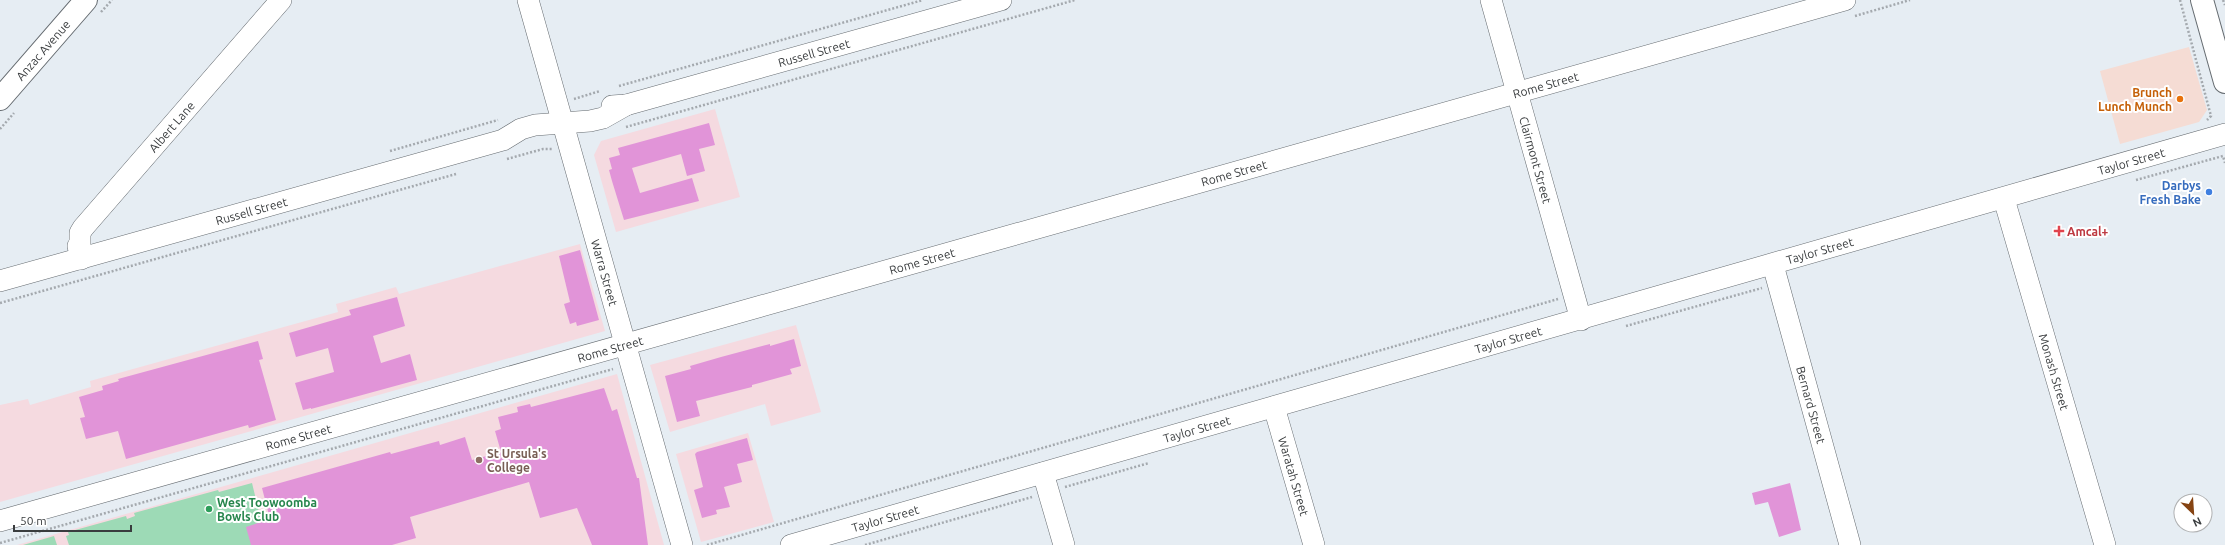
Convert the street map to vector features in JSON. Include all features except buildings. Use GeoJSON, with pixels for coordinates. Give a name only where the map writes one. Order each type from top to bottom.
{"type":"FeatureCollection","features":[{"type":"Feature","properties":{"kind":"main road","name":"Anzac Avenue"},"geometry":{"type":"LineString","coordinates":[[0,99],[86,0]]}},
{"type":"Feature","properties":{"kind":"main road"},"geometry":{"type":"LineString","coordinates":[[2202,0],[2225,82]]}},
{"type":"Feature","properties":{"kind":"street","name":"Albert Lane"},"geometry":{"type":"LineString","coordinates":[[81,258],[78,246],[80,245],[80,233],[83,228],[281,0]]}},
{"type":"Feature","properties":{"kind":"street","name":"Warra Street"},"geometry":{"type":"LineString","coordinates":[[528,0],[682,545]]}},
{"type":"Feature","properties":{"kind":"street","name":"Russell Street"},"geometry":{"type":"LineString","coordinates":[[0,281],[81,258],[504,150],[524,140],[538,136],[563,123],[590,121],[603,118],[626,105],[1001,0]]}},
{"type":"Feature","properties":{"kind":"street","name":"Clairmont Street"},"geometry":{"type":"LineString","coordinates":[[1491,0],[1581,320]]}},
{"type":"Feature","properties":{"kind":"street","name":"Rome Street"},"geometry":{"type":"LineString","coordinates":[[0,521],[628,353],[1517,93],[1844,0]]}},
{"type":"Feature","properties":{"kind":"street","name":"Taylor Street"},"geometry":{"type":"LineString","coordinates":[[791,545],[1046,483],[1274,406],[1581,320],[1776,274],[2004,199],[2225,134]]}},
{"type":"Feature","properties":{"kind":"street","name":"Monash Street"},"geometry":{"type":"LineString","coordinates":[[2004,199],[2105,545]]}},
{"type":"Feature","properties":{"kind":"street","name":"Bernard Street"},"geometry":{"type":"LineString","coordinates":[[1776,274],[1850,545]]}},
{"type":"Feature","properties":{"kind":"street","name":"Waratah Street"},"geometry":{"type":"LineString","coordinates":[[1274,406],[1314,545]]}},
{"type":"Feature","properties":{"kind":"street"},"geometry":{"type":"LineString","coordinates":[[1046,483],[1064,545]]}},
{"type":"Feature","properties":{"kind":"path"},"geometry":{"type":"LineString","coordinates":[[615,87],[922,0]]}},
{"type":"Feature","properties":{"kind":"path"},"geometry":{"type":"LineString","coordinates":[[619,129],[1075,0]]}},
{"type":"Feature","properties":{"kind":"path"},"geometry":{"type":"LineString","coordinates":[[2180,0],[2212,116]]}},
{"type":"Feature","properties":{"kind":"path"},"geometry":{"type":"LineString","coordinates":[[2224,0],[2225,5]]}},
{"type":"Feature","properties":{"kind":"path"},"geometry":{"type":"LineString","coordinates":[[568,100],[607,90]]}},
{"type":"Feature","properties":{"kind":"path"},"geometry":{"type":"LineString","coordinates":[[504,150],[568,144]]}},
{"type":"Feature","properties":{"kind":"path"},"geometry":{"type":"LineString","coordinates":[[2223,156],[2225,163]]}},
{"type":"Feature","properties":{"kind":"path"},"geometry":{"type":"LineString","coordinates":[[0,303],[460,173]]}},
{"type":"Feature","properties":{"kind":"path"},"geometry":{"type":"LineString","coordinates":[[1625,326],[1776,274]]}},
{"type":"Feature","properties":{"kind":"path"},"geometry":{"type":"LineString","coordinates":[[707,545],[1574,296]]}},
{"type":"Feature","properties":{"kind":"path"},"geometry":{"type":"LineString","coordinates":[[0,543],[611,370],[628,353]]}},
{"type":"Feature","properties":{"kind":"path"},"geometry":{"type":"LineString","coordinates":[[865,545],[1046,483],[1152,462]]}},
{"type":"Feature","properties":{"kind":"shaded area"},"geometry":{"type":"Polygon","coordinates":[[[2189,47],[2207,110],[2199,122],[2120,144],[2100,71],[2189,47]]]}},
{"type":"Feature","properties":{"kind":"shaded area"},"geometry":{"type":"Polygon","coordinates":[[[715,109],[740,197],[616,232],[594,155],[601,141],[715,109]]]}},
{"type":"Feature","properties":{"kind":"shaded area"},"geometry":{"type":"Polygon","coordinates":[[[580,244],[605,331],[0,502],[0,405],[28,399],[30,405],[91,387],[90,381],[338,312],[336,304],[396,287],[399,294],[580,244]]]}},
{"type":"Feature","properties":{"kind":"shaded area"},"geometry":{"type":"Polygon","coordinates":[[[796,325],[821,412],[771,426],[765,404],[670,432],[650,365],[796,325]]]}},
{"type":"Feature","properties":{"kind":"shaded area","name":"St Ursula's College"},"geometry":{"type":"Polygon","coordinates":[[[617,374],[664,545],[17,545],[617,374]]]}},
{"type":"Feature","properties":{"kind":"shaded area"},"geometry":{"type":"Polygon","coordinates":[[[748,433],[774,522],[701,542],[676,454],[748,433]]]}},
{"type":"Feature","properties":{"kind":"green space","name":"West Toowoomba Bowls Club"},"geometry":{"type":"Polygon","coordinates":[[[252,483],[267,545],[69,545],[66,536],[69,535],[68,532],[126,516],[127,519],[135,516],[134,513],[218,490],[219,492],[252,483]]]}},
{"type":"Feature","properties":{"kind":"green space"},"geometry":{"type":"Polygon","coordinates":[[[54,536],[57,545],[23,545],[54,536]]]}},
{"type":"Feature","properties":{"kind":"place","name":"Brunch Lunch Munch"},"geometry":{"type":"Point","coordinates":[2180,99]}},
{"type":"Feature","properties":{"kind":"place","name":"Darbys Fresh Bake"},"geometry":{"type":"Point","coordinates":[2209,192]}},
{"type":"Feature","properties":{"kind":"place","name":"Amcal+"},"geometry":{"type":"Point","coordinates":[2059,231]}},
{"type":"Feature","properties":{"kind":"place","name":"St Ursula's College"},"geometry":{"type":"Point","coordinates":[479,460]}},
{"type":"Feature","properties":{"kind":"place","name":"West Toowoomba Bowls Club"},"geometry":{"type":"Point","coordinates":[209,509]}}]}
